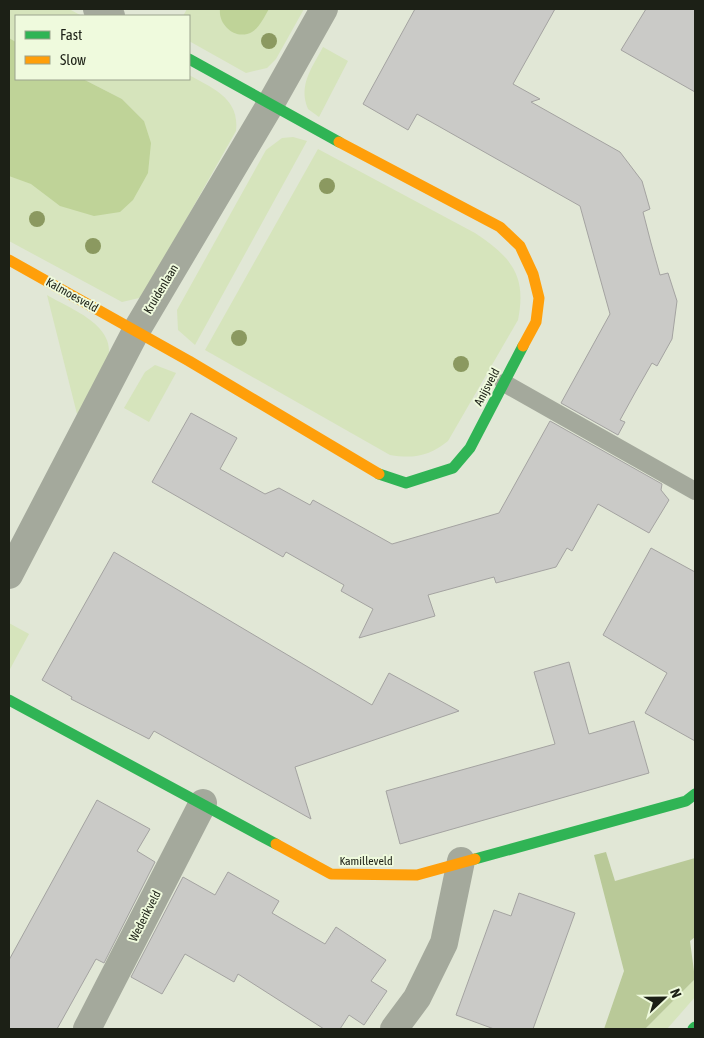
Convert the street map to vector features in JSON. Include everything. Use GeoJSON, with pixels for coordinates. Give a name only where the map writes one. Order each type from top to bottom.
{"type":"FeatureCollection","features":[{"type":"Feature","properties":{"kind":"street"},"geometry":{"type":"LineString","coordinates":[[97,9],[109,15]]}},
{"type":"Feature","properties":{"kind":"street","name":"Kruidenlaan"},"geometry":{"type":"LineString","coordinates":[[9,575],[136,331],[270,105],[324,9]]}},
{"type":"Feature","properties":{"kind":"street"},"geometry":{"type":"LineString","coordinates":[[190,60],[270,105]]}},
{"type":"Feature","properties":{"kind":"street","name":"Anijsveld"},"geometry":{"type":"LineString","coordinates":[[136,331],[385,478],[406,483],[453,468],[470,448],[536,322],[539,298],[533,274],[520,246],[500,227],[270,105]]}},
{"type":"Feature","properties":{"kind":"street","name":"Kalmoesveld"},"geometry":{"type":"LineString","coordinates":[[9,260],[136,331]]}},
{"type":"Feature","properties":{"kind":"street","name":"Kamilleveld"},"geometry":{"type":"LineString","coordinates":[[9,700],[331,874],[417,875],[461,861],[686,801],[695,794]]}},
{"type":"Feature","properties":{"kind":"street","name":"Wederikveld"},"geometry":{"type":"LineString","coordinates":[[87,1029],[202,803]]}},
{"type":"Feature","properties":{"kind":"street"},"geometry":{"type":"LineString","coordinates":[[394,1029],[417,998],[444,943],[461,861]]}},
{"type":"Feature","properties":{"kind":"lane"},"geometry":{"type":"LineString","coordinates":[[504,383],[695,491]]}},
{"type":"Feature","properties":{"kind":"shaded area"},"geometry":{"type":"Polygon","coordinates":[[[9,9],[69,9],[80,15],[15,15],[15,41],[9,38],[9,9]]]}},
{"type":"Feature","properties":{"kind":"shaded area"},"geometry":{"type":"Polygon","coordinates":[[[187,9],[304,9],[276,59],[267,68],[246,73],[190,42],[190,15],[184,15],[187,9]]]}},
{"type":"Feature","properties":{"kind":"shaded area"},"geometry":{"type":"Polygon","coordinates":[[[220,9],[269,9],[255,30],[246,34],[240,34],[234,33],[225,26],[220,15],[220,9]]]}},
{"type":"Feature","properties":{"kind":"shaded area"},"geometry":{"type":"Polygon","coordinates":[[[9,38],[15,41],[15,80],[85,80],[122,99],[144,121],[151,143],[148,173],[133,200],[120,212],[94,216],[60,206],[31,184],[9,176],[9,38]]]}},
{"type":"Feature","properties":{"kind":"shaded area"},"geometry":{"type":"Polygon","coordinates":[[[323,47],[348,61],[319,117],[308,109],[305,100],[305,84],[323,47]]]}},
{"type":"Feature","properties":{"kind":"shaded area"},"geometry":{"type":"Polygon","coordinates":[[[190,76],[215,90],[229,102],[234,110],[236,131],[144,294],[139,298],[122,302],[9,241],[9,169],[144,121],[122,99],[85,80],[190,80],[190,76]]]}},
{"type":"Feature","properties":{"kind":"shaded area"},"geometry":{"type":"Polygon","coordinates":[[[293,137],[307,141],[195,345],[178,330],[177,310],[266,150],[282,138],[293,137]]]}},
{"type":"Feature","properties":{"kind":"shaded area"},"geometry":{"type":"Polygon","coordinates":[[[318,149],[475,233],[507,259],[518,279],[520,304],[518,320],[448,441],[428,453],[406,457],[390,455],[205,350],[318,149]]]}},
{"type":"Feature","properties":{"kind":"shaded area"},"geometry":{"type":"Polygon","coordinates":[[[47,295],[90,320],[106,337],[109,348],[108,360],[77,414],[47,295]]]}},
{"type":"Feature","properties":{"kind":"shaded area"},"geometry":{"type":"Polygon","coordinates":[[[155,365],[176,373],[149,422],[124,408],[145,372],[155,365]]]}},
{"type":"Feature","properties":{"kind":"shaded area"},"geometry":{"type":"Polygon","coordinates":[[[9,623],[29,634],[9,671],[9,623]]]}},
{"type":"Feature","properties":{"kind":"shaded area"},"geometry":{"type":"Polygon","coordinates":[[[606,852],[615,881],[695,858],[695,937],[690,941],[695,979],[645,1029],[604,1029],[624,971],[594,855],[606,852]]]}},
{"type":"Feature","properties":{"kind":"shaded area"},"geometry":{"type":"Polygon","coordinates":[[[695,979],[695,997],[667,1029],[645,1029],[695,979]]]}},
{"type":"Feature","properties":{"kind":"building"},"geometry":{"type":"Polygon","coordinates":[[[415,9],[555,9],[513,84],[540,99],[531,102],[620,152],[642,181],[650,209],[643,212],[660,275],[668,273],[677,301],[672,339],[657,366],[652,363],[636,391],[620,420],[625,422],[618,435],[561,403],[610,314],[580,206],[417,114],[408,130],[363,104],[415,9]]]}},
{"type":"Feature","properties":{"kind":"building"},"geometry":{"type":"Polygon","coordinates":[[[646,9],[695,9],[695,92],[621,50],[646,9]]]}},
{"type":"Feature","properties":{"kind":"building"},"geometry":{"type":"Polygon","coordinates":[[[191,413],[237,438],[220,469],[265,494],[279,488],[310,505],[313,500],[392,544],[499,513],[550,421],[662,484],[661,490],[669,500],[649,533],[598,504],[572,551],[567,548],[556,567],[496,583],[494,577],[428,595],[435,616],[359,638],[373,609],[341,591],[344,585],[286,552],[283,557],[152,482],[191,413]]]}},
{"type":"Feature","properties":{"kind":"building"},"geometry":{"type":"Polygon","coordinates":[[[651,548],[695,572],[695,741],[645,713],[667,673],[603,635],[651,548]]]}},
{"type":"Feature","properties":{"kind":"building"},"geometry":{"type":"Polygon","coordinates":[[[114,552],[372,705],[389,673],[459,711],[295,767],[311,819],[154,731],[149,739],[71,699],[72,697],[42,680],[114,552]]]}},
{"type":"Feature","properties":{"kind":"building"},"geometry":{"type":"Polygon","coordinates":[[[569,662],[589,734],[634,721],[649,773],[400,844],[386,791],[555,744],[534,672],[569,662]]]}},
{"type":"Feature","properties":{"kind":"building"},"geometry":{"type":"Polygon","coordinates":[[[97,800],[150,829],[137,851],[155,862],[104,963],[96,959],[57,1029],[9,1029],[9,960],[97,800]]]}},
{"type":"Feature","properties":{"kind":"building"},"geometry":{"type":"Polygon","coordinates":[[[228,872],[279,901],[272,913],[325,944],[336,927],[386,960],[371,981],[387,991],[364,1025],[349,1015],[340,1029],[324,1029],[238,974],[234,982],[185,954],[162,994],[131,977],[183,877],[215,895],[228,872]]]}},
{"type":"Feature","properties":{"kind":"building"},"geometry":{"type":"Polygon","coordinates":[[[519,893],[575,913],[533,1029],[494,1029],[456,1015],[494,910],[511,916],[519,893]]]}},
{"type":"Feature","properties":{"kind":"traffic: fast"},"geometry":{"type":"LineString","coordinates":[[190,60],[339,142]]}},
{"type":"Feature","properties":{"kind":"traffic: fast"},"geometry":{"type":"LineString","coordinates":[[379,474],[406,483],[453,468],[470,448],[523,346]]}},
{"type":"Feature","properties":{"kind":"traffic: fast"},"geometry":{"type":"LineString","coordinates":[[9,700],[276,844]]}},
{"type":"Feature","properties":{"kind":"traffic: fast"},"geometry":{"type":"LineString","coordinates":[[475,859],[686,801],[695,794]]}},
{"type":"Feature","properties":{"kind":"traffic: slow"},"geometry":{"type":"LineString","coordinates":[[339,142],[500,227],[520,246],[533,274],[539,298],[536,322],[523,346]]}},
{"type":"Feature","properties":{"kind":"traffic: slow"},"geometry":{"type":"LineString","coordinates":[[9,260],[189,361],[379,474]]}},
{"type":"Feature","properties":{"kind":"traffic: slow"},"geometry":{"type":"LineString","coordinates":[[276,844],[331,874],[417,875],[475,859]]}}]}
